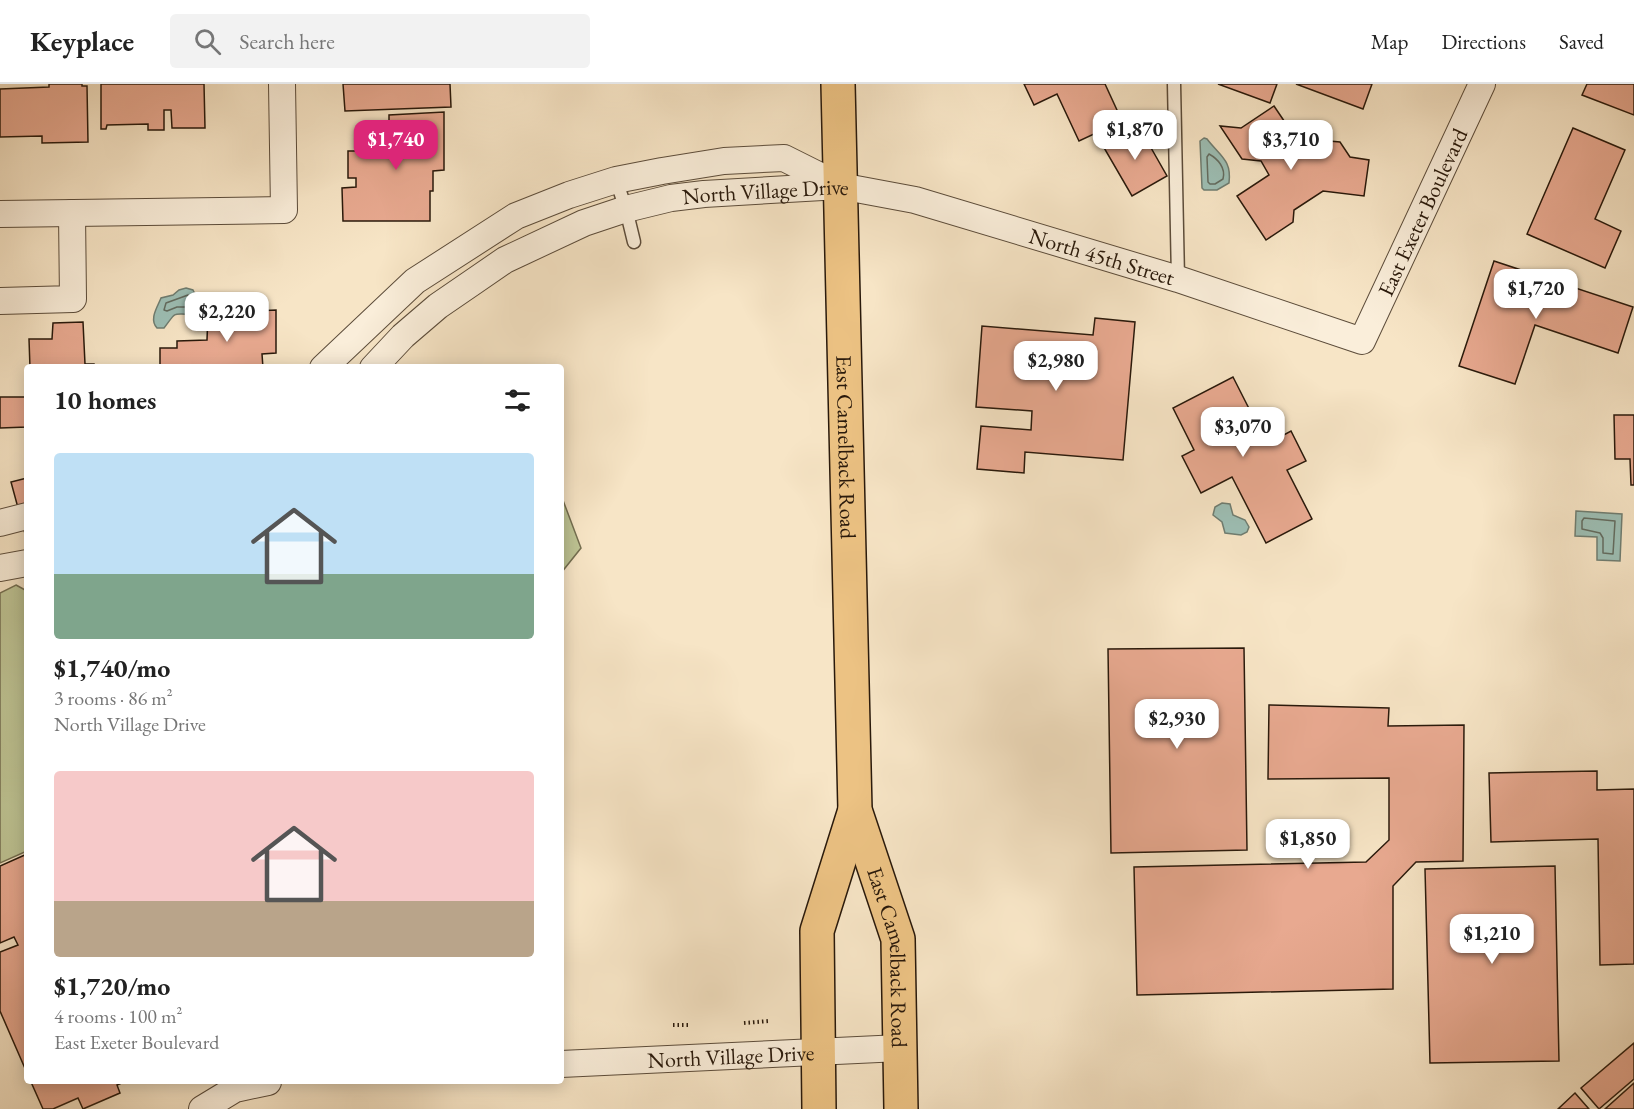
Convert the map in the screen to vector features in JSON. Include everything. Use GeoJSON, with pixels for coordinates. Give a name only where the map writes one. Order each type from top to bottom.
{"type":"FeatureCollection","features":[{"type":"Feature","properties":{"kind":"main road","name":"East Camelback Road"},"geometry":{"type":"LineString","coordinates":[[838,84],[855,810],[898,939],[901,1109]]}},
{"type":"Feature","properties":{"kind":"main road","name":"East Camelback Road"},"geometry":{"type":"LineString","coordinates":[[819,1109],[818,931],[855,810]]}},
{"type":"Feature","properties":{"kind":"street"},"geometry":{"type":"LineString","coordinates":[[0,214],[284,210],[282,84]]}},
{"type":"Feature","properties":{"kind":"street","name":"East Exeter Boulevard"},"geometry":{"type":"LineString","coordinates":[[1362,341],[1482,84]]}},
{"type":"Feature","properties":{"kind":"street","name":"North Village Drive"},"geometry":{"type":"LineString","coordinates":[[327,364],[415,281],[516,216],[569,195],[616,180],[724,161],[784,158],[840,186]]}},
{"type":"Feature","properties":{"kind":"street","name":"North Village Drive"},"geometry":{"type":"LineString","coordinates":[[377,364],[403,336],[438,306],[505,260],[584,223],[626,209],[671,198],[840,186]]}},
{"type":"Feature","properties":{"kind":"street","name":"North 45th Street"},"geometry":{"type":"LineString","coordinates":[[840,186],[915,200],[1178,279],[1362,341]]}},
{"type":"Feature","properties":{"kind":"street"},"geometry":{"type":"LineString","coordinates":[[0,301],[73,299],[72,213]]}},
{"type":"Feature","properties":{"kind":"street"},"geometry":{"type":"LineString","coordinates":[[0,523],[24,517]]}},
{"type":"Feature","properties":{"kind":"street"},"geometry":{"type":"LineString","coordinates":[[0,568],[24,564]]}},
{"type":"Feature","properties":{"kind":"street","name":"North Village Drive"},"geometry":{"type":"LineString","coordinates":[[564,1064],[818,1050],[900,1048]]}},
{"type":"Feature","properties":{"kind":"street"},"geometry":{"type":"LineString","coordinates":[[202,1109],[235,1089],[259,1084]]}},
{"type":"Feature","properties":{"kind":"lane"},"geometry":{"type":"LineString","coordinates":[[1174,84],[1178,279]]}},
{"type":"Feature","properties":{"kind":"lane"},"geometry":{"type":"LineString","coordinates":[[616,180],[634,242]]}},
{"type":"Feature","properties":{"kind":"path"},"geometry":{"type":"LineString","coordinates":[[744,1023],[769,1021]]}},
{"type":"Feature","properties":{"kind":"path"},"geometry":{"type":"LineString","coordinates":[[673,1025],[689,1025]]}},
{"type":"Feature","properties":{"kind":"green space"},"geometry":{"type":"Polygon","coordinates":[[[564,503],[581,548],[564,569],[564,503]]]}},
{"type":"Feature","properties":{"kind":"green space"},"geometry":{"type":"Polygon","coordinates":[[[16,585],[24,589],[24,852],[0,863],[0,593],[16,585]]]}},
{"type":"Feature","properties":{"kind":"water"},"geometry":{"type":"Polygon","coordinates":[[[1204,138],[1220,154],[1229,169],[1229,183],[1217,190],[1202,188],[1200,141],[1204,138]]]}},
{"type":"Feature","properties":{"kind":"water"},"geometry":{"type":"Polygon","coordinates":[[[186,288],[193,290],[198,302],[193,314],[175,315],[164,328],[157,328],[154,317],[161,298],[186,288]]]}},
{"type":"Feature","properties":{"kind":"water"},"geometry":{"type":"Polygon","coordinates":[[[1222,503],[1230,504],[1233,515],[1245,520],[1249,527],[1247,532],[1241,535],[1225,533],[1222,522],[1213,515],[1215,507],[1222,503]]]}},
{"type":"Feature","properties":{"kind":"water"},"geometry":{"type":"Polygon","coordinates":[[[1576,511],[1622,514],[1620,561],[1597,560],[1597,537],[1575,536],[1576,511]]]}},
{"type":"Feature","properties":{"kind":"building"},"geometry":{"type":"Polygon","coordinates":[[[49,84],[87,86],[88,142],[42,143],[42,136],[0,137],[0,89],[49,87],[49,84]]]}},
{"type":"Feature","properties":{"kind":"building"},"geometry":{"type":"Polygon","coordinates":[[[101,84],[204,84],[205,128],[172,128],[171,110],[164,110],[164,130],[148,130],[148,124],[107,125],[106,129],[101,129],[101,84]]]}},
{"type":"Feature","properties":{"kind":"building"},"geometry":{"type":"Polygon","coordinates":[[[343,84],[450,84],[451,107],[345,111],[343,84]]]}},
{"type":"Feature","properties":{"kind":"building"},"geometry":{"type":"Polygon","coordinates":[[[1024,84],[1105,84],[1122,121],[1079,141],[1057,94],[1034,105],[1024,84]]]}},
{"type":"Feature","properties":{"kind":"building"},"geometry":{"type":"Polygon","coordinates":[[[1218,84],[1277,84],[1270,103],[1218,84]]]}},
{"type":"Feature","properties":{"kind":"building"},"geometry":{"type":"Polygon","coordinates":[[[1296,84],[1372,84],[1363,109],[1296,84]]]}},
{"type":"Feature","properties":{"kind":"building"},"geometry":{"type":"Polygon","coordinates":[[[1587,84],[1634,84],[1634,115],[1582,95],[1587,84]]]}},
{"type":"Feature","properties":{"kind":"building"},"geometry":{"type":"Polygon","coordinates":[[[1274,106],[1303,149],[1318,140],[1340,142],[1350,157],[1369,160],[1364,196],[1323,191],[1294,210],[1293,222],[1266,240],[1237,196],[1269,175],[1261,161],[1242,159],[1220,126],[1241,128],[1274,106]]]}},
{"type":"Feature","properties":{"kind":"building"},"geometry":{"type":"Polygon","coordinates":[[[444,112],[444,170],[433,171],[430,221],[343,221],[342,188],[356,187],[356,178],[348,178],[348,151],[357,151],[356,138],[389,137],[389,115],[444,112]]]}},
{"type":"Feature","properties":{"kind":"building"},"geometry":{"type":"Polygon","coordinates":[[[1138,125],[1167,176],[1132,196],[1103,146],[1138,125]]]}},
{"type":"Feature","properties":{"kind":"building"},"geometry":{"type":"Polygon","coordinates":[[[1573,128],[1625,150],[1595,219],[1621,231],[1605,268],[1527,234],[1573,128]]]}},
{"type":"Feature","properties":{"kind":"building"},"geometry":{"type":"Polygon","coordinates":[[[1494,261],[1633,307],[1618,353],[1535,325],[1515,384],[1459,366],[1494,261]]]}},
{"type":"Feature","properties":{"kind":"building"},"geometry":{"type":"Polygon","coordinates":[[[276,310],[276,353],[262,354],[263,364],[160,364],[160,348],[177,348],[177,341],[207,340],[208,313],[276,310]]]}},
{"type":"Feature","properties":{"kind":"building"},"geometry":{"type":"Polygon","coordinates":[[[1095,318],[1135,322],[1123,460],[1025,452],[1024,473],[977,469],[981,426],[1031,430],[1032,411],[976,407],[982,326],[1093,335],[1095,318]]]}},
{"type":"Feature","properties":{"kind":"building"},"geometry":{"type":"Polygon","coordinates":[[[83,322],[85,364],[30,364],[29,339],[52,339],[53,323],[83,322]]]}},
{"type":"Feature","properties":{"kind":"building"},"geometry":{"type":"Polygon","coordinates":[[[1233,377],[1267,444],[1291,431],[1306,461],[1287,470],[1312,519],[1266,543],[1232,477],[1201,493],[1182,456],[1194,450],[1173,408],[1233,377]]]}},
{"type":"Feature","properties":{"kind":"building"},"geometry":{"type":"Polygon","coordinates":[[[0,397],[24,397],[24,427],[0,428],[0,397]]]}},
{"type":"Feature","properties":{"kind":"building"},"geometry":{"type":"Polygon","coordinates":[[[1614,415],[1634,415],[1634,485],[1631,485],[1630,459],[1615,459],[1614,415]]]}},
{"type":"Feature","properties":{"kind":"building"},"geometry":{"type":"Polygon","coordinates":[[[24,479],[24,530],[11,482],[24,479]]]}},
{"type":"Feature","properties":{"kind":"building"},"geometry":{"type":"Polygon","coordinates":[[[1244,648],[1247,850],[1111,853],[1108,649],[1244,648]]]}},
{"type":"Feature","properties":{"kind":"building"},"geometry":{"type":"Polygon","coordinates":[[[1269,705],[1389,708],[1388,726],[1464,725],[1463,861],[1416,862],[1393,886],[1393,989],[1137,995],[1134,867],[1366,862],[1389,840],[1389,778],[1268,779],[1269,705]]]}},
{"type":"Feature","properties":{"kind":"building"},"geometry":{"type":"Polygon","coordinates":[[[1597,771],[1597,790],[1634,789],[1634,964],[1600,965],[1598,839],[1491,842],[1489,773],[1597,771]]]}},
{"type":"Feature","properties":{"kind":"building"},"geometry":{"type":"Polygon","coordinates":[[[24,855],[24,1066],[0,1011],[0,952],[18,945],[14,937],[0,943],[0,866],[24,855]]]}},
{"type":"Feature","properties":{"kind":"building"},"geometry":{"type":"Polygon","coordinates":[[[1555,866],[1559,1061],[1430,1063],[1425,869],[1555,866]]]}},
{"type":"Feature","properties":{"kind":"building"},"geometry":{"type":"Polygon","coordinates":[[[1634,1043],[1634,1079],[1599,1109],[1581,1088],[1634,1043]]]}},
{"type":"Feature","properties":{"kind":"building"},"geometry":{"type":"Polygon","coordinates":[[[1634,1083],[1634,1109],[1605,1109],[1634,1083]]]}},
{"type":"Feature","properties":{"kind":"building"},"geometry":{"type":"Polygon","coordinates":[[[32,1084],[119,1084],[117,1085],[120,1093],[83,1109],[78,1098],[53,1109],[43,1109],[32,1084]]]}},
{"type":"Feature","properties":{"kind":"building"},"geometry":{"type":"Polygon","coordinates":[[[1575,1093],[1589,1109],[1558,1109],[1575,1093]]]}}]}
